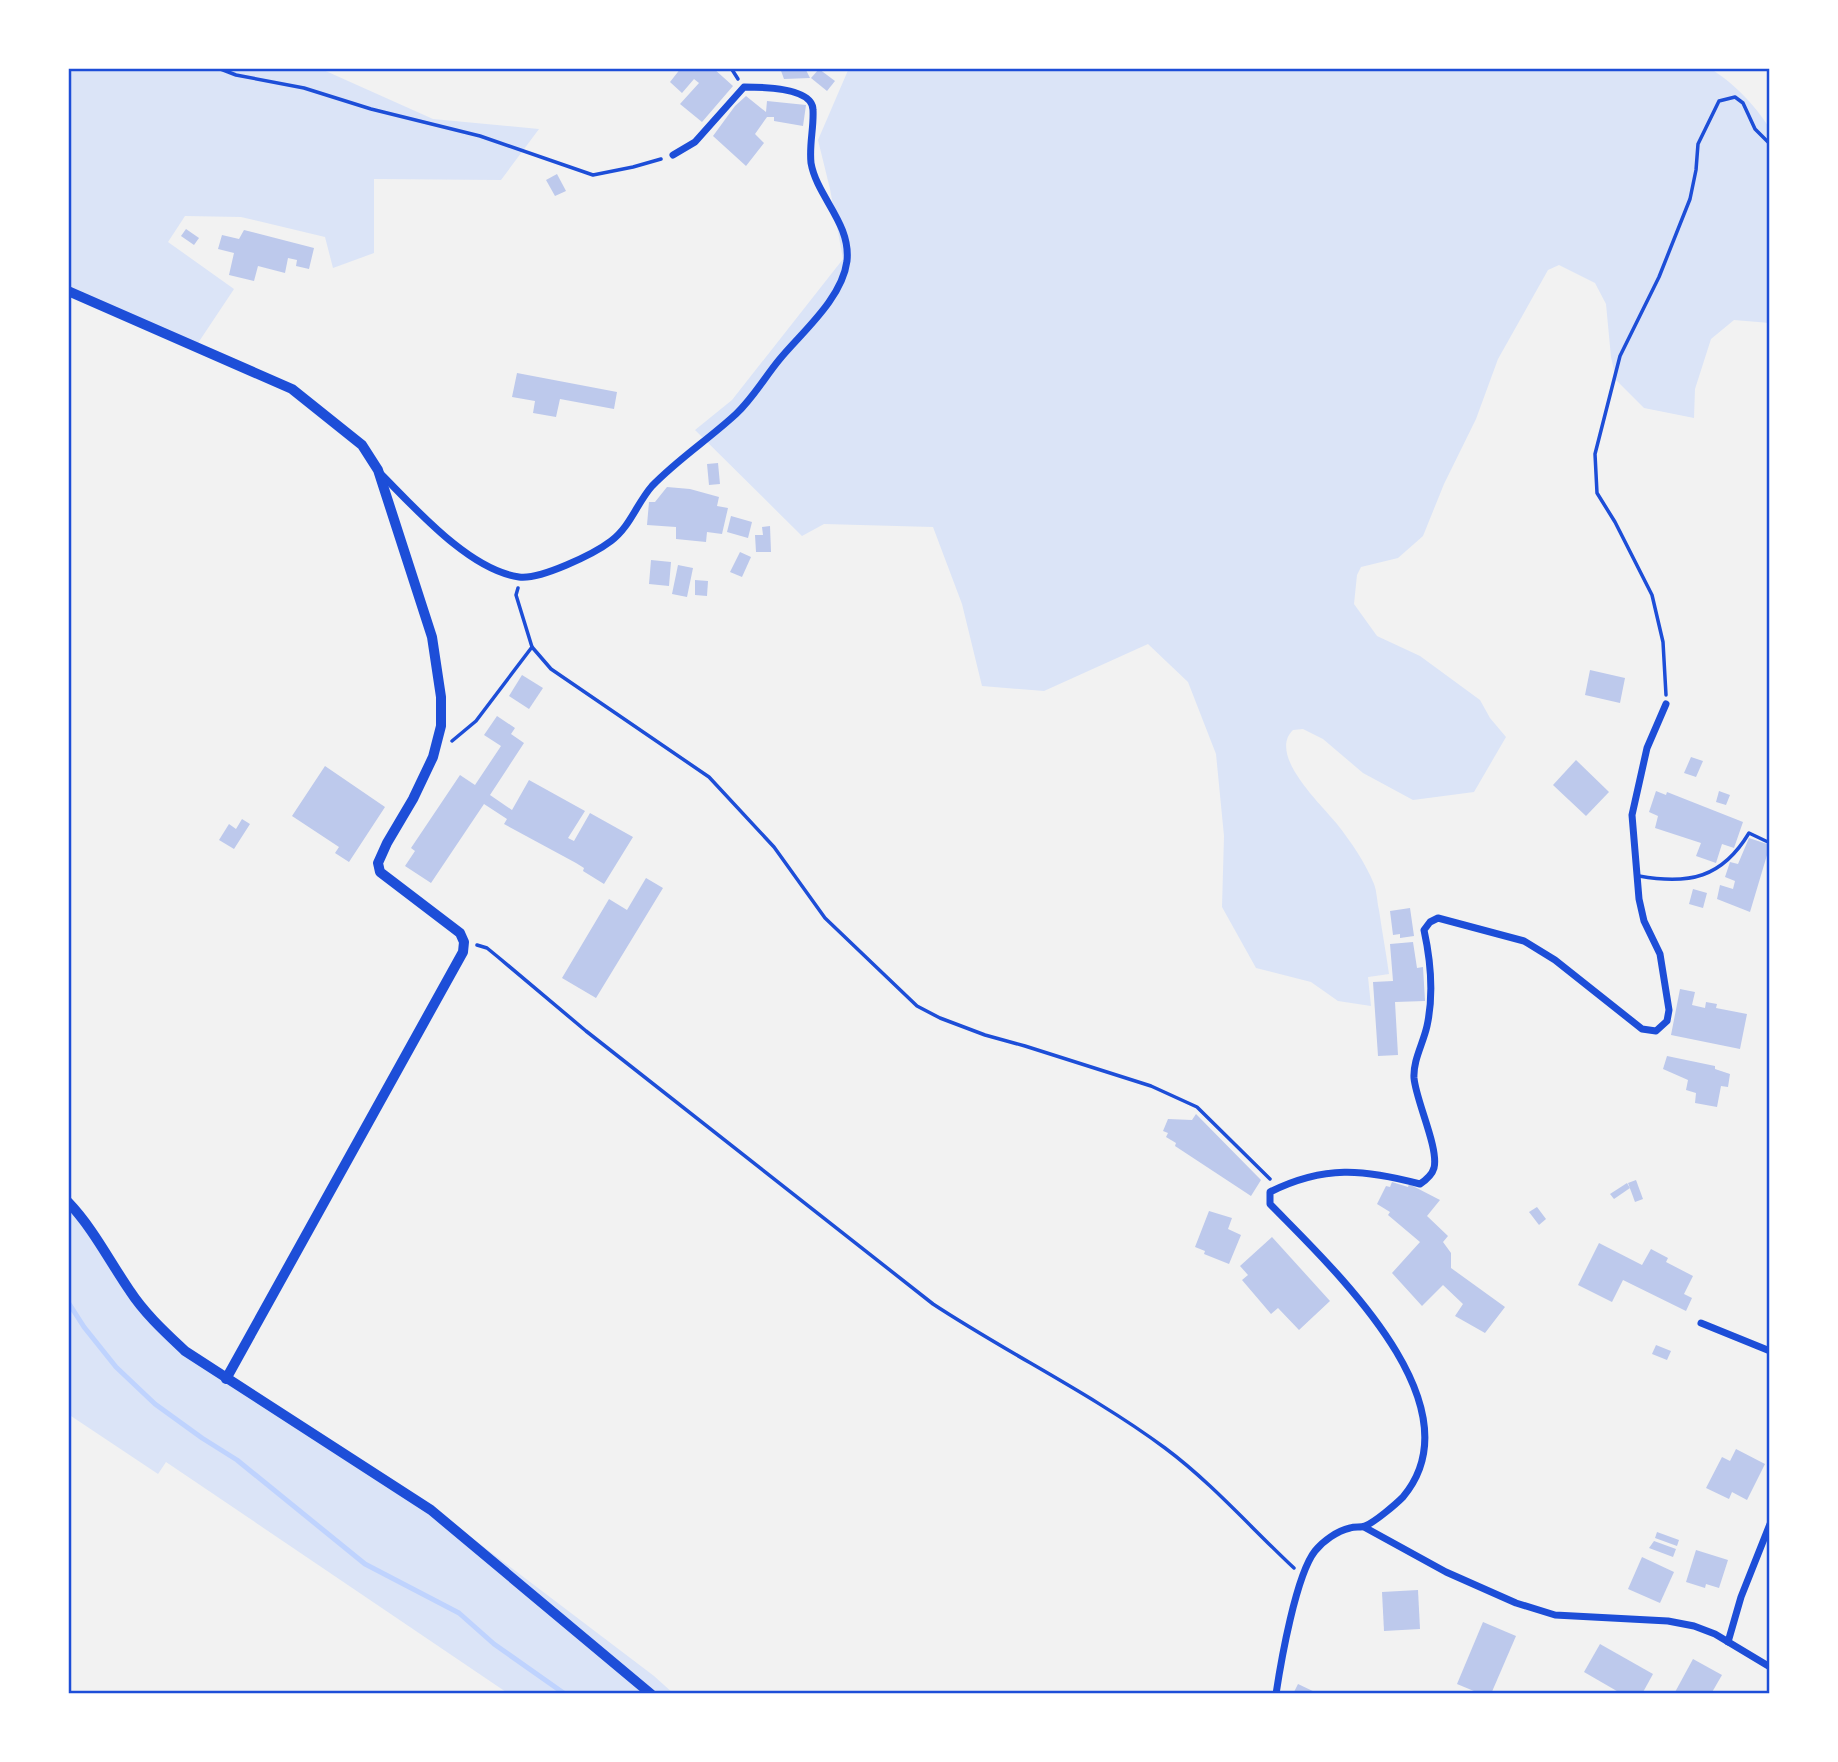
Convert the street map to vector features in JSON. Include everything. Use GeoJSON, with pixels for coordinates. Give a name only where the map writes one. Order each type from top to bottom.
{"type":"FeatureCollection","features":[{"type":"Feature","properties":{"kind":"street"},"geometry":{"type":"LineString","coordinates":[[68,291],[292,389],[362,444],[378,470],[447,539],[492,568],[520,578],[543,573],[612,541],[627,524],[645,494],[667,470],[738,412],[821,311],[841,279],[847,261],[846,242],[841,226],[813,171],[809,146],[814,107],[793,91],[771,87],[744,87],[695,142],[673,155]]}},
{"type":"Feature","properties":{"kind":"street"},"geometry":{"type":"LineString","coordinates":[[226,1379],[463,952],[464,942],[460,933],[380,872],[378,863],[433,757],[441,726],[441,697],[432,637],[378,470]]}},
{"type":"Feature","properties":{"kind":"street"},"geometry":{"type":"LineString","coordinates":[[1364,1527],[1401,1499],[1419,1470],[1423,1446],[1420,1403],[1405,1364],[1378,1322],[1348,1285],[1270,1204],[1270,1192],[1292,1182],[1346,1171],[1371,1172],[1420,1184],[1428,1178],[1434,1167],[1434,1154],[1414,1080],[1415,1065],[1427,1028],[1431,1000],[1429,954],[1424,930],[1430,922],[1438,918],[1524,941],[1555,960],[1642,1029],[1656,1031],[1667,1021],[1669,1010],[1660,954],[1644,921],[1639,900],[1632,815],[1647,748],[1666,704]]}},
{"type":"Feature","properties":{"kind":"street"},"geometry":{"type":"LineString","coordinates":[[68,1202],[82,1216],[132,1294],[153,1320],[185,1351],[431,1510],[651,1694]]}},
{"type":"Feature","properties":{"kind":"street"},"geometry":{"type":"LineString","coordinates":[[1701,1323],[1770,1351]]}},
{"type":"Feature","properties":{"kind":"street"},"geometry":{"type":"LineString","coordinates":[[1728,1642],[1741,1597],[1770,1524]]}},
{"type":"Feature","properties":{"kind":"street"},"geometry":{"type":"LineString","coordinates":[[1276,1694],[1287,1639],[1308,1563],[1328,1538],[1351,1527],[1364,1527],[1446,1572],[1516,1603],[1555,1615],[1668,1621],[1694,1626],[1770,1667]]}},
{"type":"Feature","properties":{"kind":"lane"},"geometry":{"type":"LineString","coordinates":[[1637,876],[1673,879],[1710,874],[1738,852],[1749,833],[1770,843]]}},
{"type":"Feature","properties":{"kind":"path"},"geometry":{"type":"LineString","coordinates":[[218,68],[236,75],[304,88],[371,109],[481,136],[593,175],[673,155]]}},
{"type":"Feature","properties":{"kind":"path"},"geometry":{"type":"LineString","coordinates":[[1666,704],[1663,642],[1652,594],[1597,493],[1595,454],[1620,356],[1659,277],[1690,200],[1698,144],[1719,101],[1735,97],[1743,103],[1755,129],[1770,144]]}},
{"type":"Feature","properties":{"kind":"path"},"geometry":{"type":"LineString","coordinates":[[520,578],[516,594],[532,647],[551,669],[709,777],[774,847],[825,918],[917,1006],[985,1035],[1025,1045],[1151,1086],[1197,1107],[1279,1188]]}},
{"type":"Feature","properties":{"kind":"path"},"geometry":{"type":"LineString","coordinates":[[433,757],[476,721],[532,647]]}},
{"type":"Feature","properties":{"kind":"path"},"geometry":{"type":"LineString","coordinates":[[463,952],[470,946],[487,948],[597,1040],[750,1158],[915,1291],[972,1330],[1044,1370],[1167,1449],[1195,1472],[1303,1577]]}},
{"type":"Feature","properties":{"kind":"shaded area"},"geometry":{"type":"Polygon","coordinates":[[[68,68],[319,68],[433,119],[539,129],[501,180],[374,179],[374,253],[333,268],[325,237],[241,217],[185,216],[168,242],[234,289],[198,343],[68,293],[68,68]]]}},
{"type":"Feature","properties":{"kind":"shaded area"},"geometry":{"type":"Polygon","coordinates":[[[849,68],[1709,68],[1743,95],[1770,129],[1770,323],[1734,320],[1711,339],[1695,389],[1694,418],[1644,408],[1616,380],[1606,304],[1595,283],[1559,265],[1548,270],[1498,359],[1476,419],[1444,484],[1423,536],[1398,558],[1361,567],[1357,575],[1354,604],[1377,636],[1420,656],[1480,700],[1490,718],[1506,737],[1474,792],[1413,800],[1363,773],[1323,739],[1303,729],[1293,730],[1287,740],[1287,753],[1292,766],[1352,845],[1375,887],[1389,974],[1368,977],[1371,1006],[1338,1001],[1311,982],[1256,968],[1222,907],[1224,836],[1216,754],[1188,682],[1148,644],[1044,691],[982,686],[962,604],[933,527],[824,524],[802,536],[695,430],[732,400],[843,259],[818,140],[849,68]]]}},
{"type":"Feature","properties":{"kind":"shaded area"},"geometry":{"type":"Polygon","coordinates":[[[68,1199],[169,1337],[447,1519],[674,1694],[509,1694],[166,1462],[158,1474],[68,1414],[68,1199]]]}},
{"type":"Feature","properties":{"kind":"building"},"geometry":{"type":"Polygon","coordinates":[[[681,68],[713,68],[733,86],[702,122],[680,104],[699,83],[694,79],[682,93],[670,82],[681,68]]]}},
{"type":"Feature","properties":{"kind":"building"},"geometry":{"type":"Polygon","coordinates":[[[780,68],[805,68],[810,78],[784,79],[780,68]]]}},
{"type":"Feature","properties":{"kind":"building"},"geometry":{"type":"Polygon","coordinates":[[[819,69],[835,81],[827,91],[811,78],[819,69]]]}},
{"type":"Feature","properties":{"kind":"building"},"geometry":{"type":"Polygon","coordinates":[[[746,96],[766,112],[767,101],[806,105],[803,126],[774,121],[774,117],[767,117],[755,134],[764,143],[746,166],[713,136],[735,106],[746,96]]]}},
{"type":"Feature","properties":{"kind":"building"},"geometry":{"type":"Polygon","coordinates":[[[557,174],[566,191],[555,196],[546,180],[557,174]]]}},
{"type":"Feature","properties":{"kind":"building"},"geometry":{"type":"Polygon","coordinates":[[[186,229],[199,238],[194,245],[181,236],[186,229]]]}},
{"type":"Feature","properties":{"kind":"building"},"geometry":{"type":"Polygon","coordinates":[[[244,230],[314,248],[309,269],[296,266],[297,260],[288,258],[285,273],[258,266],[254,281],[229,275],[234,253],[218,249],[222,235],[239,239],[244,230]]]}},
{"type":"Feature","properties":{"kind":"building"},"geometry":{"type":"Polygon","coordinates":[[[517,373],[617,392],[614,409],[560,399],[556,417],[533,413],[535,401],[512,397],[517,373]]]}},
{"type":"Feature","properties":{"kind":"building"},"geometry":{"type":"Polygon","coordinates":[[[718,463],[720,484],[709,485],[707,464],[718,463]]]}},
{"type":"Feature","properties":{"kind":"building"},"geometry":{"type":"Polygon","coordinates":[[[667,487],[690,489],[719,497],[717,506],[728,508],[722,534],[707,532],[706,542],[676,539],[676,527],[647,525],[649,502],[655,502],[667,487]]]}},
{"type":"Feature","properties":{"kind":"building"},"geometry":{"type":"Polygon","coordinates":[[[731,516],[752,522],[748,538],[727,532],[731,516]]]}},
{"type":"Feature","properties":{"kind":"building"},"geometry":{"type":"Polygon","coordinates":[[[770,526],[771,552],[756,552],[755,535],[763,535],[762,527],[770,526]]]}},
{"type":"Feature","properties":{"kind":"building"},"geometry":{"type":"Polygon","coordinates":[[[740,552],[751,557],[742,577],[730,572],[740,552]]]}},
{"type":"Feature","properties":{"kind":"building"},"geometry":{"type":"Polygon","coordinates":[[[651,560],[671,562],[669,586],[649,584],[651,560]]]}},
{"type":"Feature","properties":{"kind":"building"},"geometry":{"type":"Polygon","coordinates":[[[678,565],[693,568],[687,597],[672,594],[678,565]]]}},
{"type":"Feature","properties":{"kind":"building"},"geometry":{"type":"Polygon","coordinates":[[[695,580],[708,581],[707,596],[695,595],[695,580]]]}},
{"type":"Feature","properties":{"kind":"building"},"geometry":{"type":"Polygon","coordinates":[[[1590,670],[1625,678],[1620,703],[1585,695],[1590,670]]]}},
{"type":"Feature","properties":{"kind":"building"},"geometry":{"type":"Polygon","coordinates":[[[522,675],[543,688],[529,709],[509,696],[522,675]]]}},
{"type":"Feature","properties":{"kind":"building"},"geometry":{"type":"Polygon","coordinates":[[[497,716],[515,728],[511,734],[524,743],[490,795],[512,810],[529,780],[585,811],[568,838],[574,841],[590,813],[633,837],[604,884],[583,871],[584,868],[576,863],[504,824],[507,819],[484,804],[431,883],[405,866],[415,851],[411,848],[460,775],[475,785],[501,746],[484,735],[497,716]]]}},
{"type":"Feature","properties":{"kind":"building"},"geometry":{"type":"Polygon","coordinates":[[[1691,757],[1703,761],[1696,777],[1684,773],[1691,757]]]}},
{"type":"Feature","properties":{"kind":"building"},"geometry":{"type":"Polygon","coordinates":[[[1576,760],[1609,792],[1586,816],[1553,785],[1576,760]]]}},
{"type":"Feature","properties":{"kind":"building"},"geometry":{"type":"Polygon","coordinates":[[[325,766],[385,807],[349,862],[335,853],[339,847],[292,816],[325,766]]]}},
{"type":"Feature","properties":{"kind":"building"},"geometry":{"type":"Polygon","coordinates":[[[1656,791],[1666,795],[1667,792],[1743,822],[1734,848],[1722,844],[1716,863],[1696,856],[1701,843],[1655,828],[1658,816],[1649,812],[1656,791]]]}},
{"type":"Feature","properties":{"kind":"building"},"geometry":{"type":"Polygon","coordinates":[[[1719,791],[1730,795],[1726,805],[1716,802],[1719,791]]]}},
{"type":"Feature","properties":{"kind":"building"},"geometry":{"type":"Polygon","coordinates":[[[242,819],[250,824],[234,849],[219,840],[229,824],[236,829],[242,819]]]}},
{"type":"Feature","properties":{"kind":"building"},"geometry":{"type":"Polygon","coordinates":[[[1749,838],[1770,845],[1750,912],[1717,899],[1720,885],[1733,889],[1735,881],[1725,877],[1730,862],[1738,864],[1749,838]]]}},
{"type":"Feature","properties":{"kind":"building"},"geometry":{"type":"Polygon","coordinates":[[[646,878],[663,888],[596,998],[562,978],[609,899],[627,910],[646,878]]]}},
{"type":"Feature","properties":{"kind":"building"},"geometry":{"type":"Polygon","coordinates":[[[1693,889],[1707,893],[1703,908],[1689,904],[1693,889]]]}},
{"type":"Feature","properties":{"kind":"building"},"geometry":{"type":"Polygon","coordinates":[[[1410,908],[1414,936],[1400,938],[1400,934],[1393,935],[1390,911],[1410,908]]]}},
{"type":"Feature","properties":{"kind":"building"},"geometry":{"type":"Polygon","coordinates":[[[1413,942],[1417,968],[1423,967],[1425,1001],[1395,1002],[1398,1055],[1378,1056],[1373,982],[1393,981],[1390,944],[1413,942]]]}},
{"type":"Feature","properties":{"kind":"building"},"geometry":{"type":"Polygon","coordinates":[[[1680,989],[1695,992],[1692,1005],[1705,1008],[1706,1002],[1717,1004],[1716,1008],[1747,1014],[1740,1049],[1671,1035],[1680,989]]]}},
{"type":"Feature","properties":{"kind":"building"},"geometry":{"type":"Polygon","coordinates":[[[1667,1056],[1715,1066],[1715,1069],[1730,1074],[1728,1087],[1721,1086],[1717,1107],[1695,1103],[1696,1093],[1686,1090],[1688,1080],[1663,1069],[1667,1056]]]}},
{"type":"Feature","properties":{"kind":"building"},"geometry":{"type":"Polygon","coordinates":[[[1196,1114],[1261,1180],[1251,1196],[1175,1146],[1176,1143],[1166,1137],[1168,1133],[1163,1131],[1168,1119],[1192,1120],[1196,1114]]]}},
{"type":"Feature","properties":{"kind":"building"},"geometry":{"type":"Polygon","coordinates":[[[1636,1180],[1643,1199],[1635,1202],[1628,1183],[1636,1180]]]}},
{"type":"Feature","properties":{"kind":"building"},"geometry":{"type":"Polygon","coordinates":[[[1392,1182],[1408,1187],[1409,1184],[1440,1200],[1427,1216],[1448,1236],[1443,1242],[1451,1253],[1451,1268],[1505,1307],[1485,1333],[1455,1316],[1463,1304],[1443,1285],[1422,1306],[1392,1273],[1420,1242],[1388,1215],[1390,1212],[1377,1204],[1386,1186],[1390,1187],[1392,1182]]]}},
{"type":"Feature","properties":{"kind":"building"},"geometry":{"type":"Polygon","coordinates":[[[1627,1183],[1630,1188],[1614,1199],[1610,1194],[1627,1183]]]}},
{"type":"Feature","properties":{"kind":"building"},"geometry":{"type":"Polygon","coordinates":[[[1537,1207],[1546,1219],[1539,1225],[1529,1212],[1537,1207]]]}},
{"type":"Feature","properties":{"kind":"building"},"geometry":{"type":"Polygon","coordinates":[[[1209,1211],[1232,1218],[1228,1229],[1241,1235],[1229,1264],[1204,1254],[1205,1251],[1195,1247],[1209,1211]]]}},
{"type":"Feature","properties":{"kind":"building"},"geometry":{"type":"Polygon","coordinates":[[[1272,1237],[1330,1301],[1299,1330],[1278,1308],[1271,1314],[1242,1280],[1248,1275],[1240,1266],[1272,1237]]]}},
{"type":"Feature","properties":{"kind":"building"},"geometry":{"type":"Polygon","coordinates":[[[1599,1243],[1642,1265],[1651,1249],[1668,1258],[1666,1262],[1693,1276],[1684,1294],[1692,1298],[1686,1311],[1623,1280],[1612,1302],[1578,1285],[1599,1243]]]}},
{"type":"Feature","properties":{"kind":"building"},"geometry":{"type":"Polygon","coordinates":[[[1656,1345],[1671,1351],[1667,1360],[1652,1354],[1656,1345]]]}},
{"type":"Feature","properties":{"kind":"building"},"geometry":{"type":"Polygon","coordinates":[[[1736,1449],[1765,1464],[1747,1500],[1732,1492],[1729,1499],[1706,1488],[1722,1457],[1730,1461],[1736,1449]]]}},
{"type":"Feature","properties":{"kind":"building"},"geometry":{"type":"Polygon","coordinates":[[[1657,1532],[1679,1540],[1677,1546],[1655,1538],[1657,1532]]]}},
{"type":"Feature","properties":{"kind":"building"},"geometry":{"type":"Polygon","coordinates":[[[1654,1541],[1676,1549],[1673,1557],[1649,1548],[1654,1541]]]}},
{"type":"Feature","properties":{"kind":"building"},"geometry":{"type":"Polygon","coordinates":[[[1696,1550],[1728,1560],[1719,1588],[1706,1584],[1705,1588],[1686,1582],[1696,1550]]]}},
{"type":"Feature","properties":{"kind":"building"},"geometry":{"type":"Polygon","coordinates":[[[1642,1557],[1674,1572],[1660,1603],[1628,1589],[1642,1557]]]}},
{"type":"Feature","properties":{"kind":"building"},"geometry":{"type":"Polygon","coordinates":[[[1418,1590],[1420,1629],[1384,1631],[1382,1592],[1418,1590]]]}},
{"type":"Feature","properties":{"kind":"building"},"geometry":{"type":"Polygon","coordinates":[[[1483,1622],[1516,1636],[1491,1694],[1481,1694],[1457,1684],[1483,1622]]]}},
{"type":"Feature","properties":{"kind":"building"},"geometry":{"type":"Polygon","coordinates":[[[1600,1644],[1653,1674],[1642,1694],[1622,1694],[1584,1672],[1600,1644]]]}},
{"type":"Feature","properties":{"kind":"building"},"geometry":{"type":"Polygon","coordinates":[[[1693,1659],[1722,1675],[1711,1694],[1674,1694],[1693,1659]]]}},
{"type":"Feature","properties":{"kind":"building"},"geometry":{"type":"Polygon","coordinates":[[[1298,1684],[1319,1694],[1293,1694],[1298,1684]]]}},
{"type":"Feature","properties":{"kind":"waterway"},"geometry":{"type":"LineString","coordinates":[[68,1302],[116,1367],[155,1404],[237,1460],[365,1564],[459,1613],[494,1644],[565,1694]]}}]}
